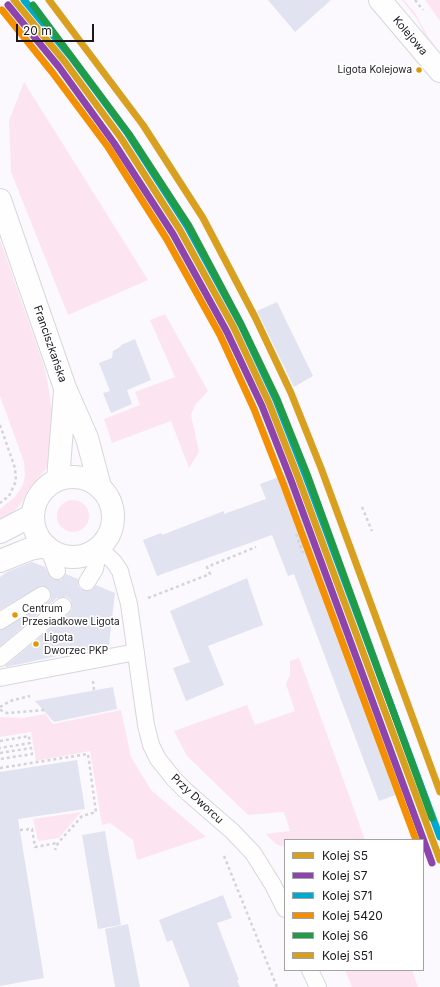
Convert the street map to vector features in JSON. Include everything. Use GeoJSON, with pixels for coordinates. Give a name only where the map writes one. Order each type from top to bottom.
{"type":"FeatureCollection","features":[{"type":"Feature","properties":{"kind":"street","name":"Kolejowa"},"geometry":{"type":"LineString","coordinates":[[380,0],[440,72]]}},
{"type":"Feature","properties":{"kind":"street","name":"Franciszkańska"},"geometry":{"type":"LineString","coordinates":[[0,200],[65,388],[88,438],[100,487]]}},
{"type":"Feature","properties":{"kind":"street"},"geometry":{"type":"LineString","coordinates":[[58,479],[65,388]]}},
{"type":"Feature","properties":{"kind":"street"},"geometry":{"type":"LineString","coordinates":[[70,477],[83,478],[100,487],[110,502],[113,513],[110,533],[99,548],[91,553],[72,557],[62,556],[50,550],[35,531],[33,515],[34,506],[39,495],[47,486],[58,479],[70,477]]}},
{"type":"Feature","properties":{"kind":"street"},"geometry":{"type":"LineString","coordinates":[[0,532],[33,515]]}},
{"type":"Feature","properties":{"kind":"street"},"geometry":{"type":"LineString","coordinates":[[0,560],[30,548],[46,546]]}},
{"type":"Feature","properties":{"kind":"lane"},"geometry":{"type":"LineString","coordinates":[[46,546],[57,571]]}},
{"type":"Feature","properties":{"kind":"lane"},"geometry":{"type":"LineString","coordinates":[[88,582],[95,569],[99,548]]}},
{"type":"Feature","properties":{"kind":"lane","name":"Przy Dworcu"},"geometry":{"type":"LineString","coordinates":[[99,548],[114,562],[120,571],[129,604],[146,725],[151,745],[158,759],[178,784],[232,831],[253,853],[273,885],[284,907]]}},
{"type":"Feature","properties":{"kind":"lane"},"geometry":{"type":"LineString","coordinates":[[0,621],[42,595]]}},
{"type":"Feature","properties":{"kind":"lane"},"geometry":{"type":"LineString","coordinates":[[0,658],[63,606]]}},
{"type":"Feature","properties":{"kind":"lane"},"geometry":{"type":"LineString","coordinates":[[0,678],[136,652]]}},
{"type":"Feature","properties":{"kind":"lane"},"geometry":{"type":"LineString","coordinates":[[310,971],[318,987]]}},
{"type":"Feature","properties":{"kind":"path"},"geometry":{"type":"LineString","coordinates":[[0,425],[15,468],[16,481],[9,496],[0,503]]}},
{"type":"Feature","properties":{"kind":"path"},"geometry":{"type":"LineString","coordinates":[[362,507],[372,531]]}},
{"type":"Feature","properties":{"kind":"path"},"geometry":{"type":"LineString","coordinates":[[296,534],[303,553]]}},
{"type":"Feature","properties":{"kind":"path"},"geometry":{"type":"LineString","coordinates":[[129,604],[210,574],[207,567],[256,547]]}},
{"type":"Feature","properties":{"kind":"path"},"geometry":{"type":"LineString","coordinates":[[0,710],[7,713],[44,710]]}},
{"type":"Feature","properties":{"kind":"path"},"geometry":{"type":"LineString","coordinates":[[0,741],[29,736],[30,743],[0,748]]}},
{"type":"Feature","properties":{"kind":"path"},"geometry":{"type":"LineString","coordinates":[[0,753],[31,748],[32,754],[0,759]]}},
{"type":"Feature","properties":{"kind":"path"},"geometry":{"type":"LineString","coordinates":[[0,768],[88,754],[96,812],[82,816],[58,843],[55,850]]}},
{"type":"Feature","properties":{"kind":"path"},"geometry":{"type":"LineString","coordinates":[[20,830],[32,828],[35,847],[58,843]]}},
{"type":"Feature","properties":{"kind":"path"},"geometry":{"type":"LineString","coordinates":[[223,853],[277,987]]}},
{"type":"Feature","properties":{"kind":"shaded area"},"geometry":{"type":"Polygon","coordinates":[[[402,0],[404,0],[415,13],[427,35],[440,53],[425,35],[417,19],[402,0]]]}},
{"type":"Feature","properties":{"kind":"shaded area"},"geometry":{"type":"Polygon","coordinates":[[[425,0],[440,0],[440,21],[425,0]]]}},
{"type":"Feature","properties":{"kind":"shaded area"},"geometry":{"type":"Polygon","coordinates":[[[24,82],[148,280],[68,315],[11,172],[9,121],[24,82]]]}},
{"type":"Feature","properties":{"kind":"shaded area"},"geometry":{"type":"Polygon","coordinates":[[[0,240],[43,363],[48,384],[53,419],[51,463],[28,490],[21,504],[9,516],[0,520],[0,509],[15,497],[23,485],[25,475],[24,462],[0,396],[0,240]]]}},
{"type":"Feature","properties":{"kind":"shaded area"},"geometry":{"type":"Polygon","coordinates":[[[165,314],[208,391],[195,405],[191,415],[199,452],[189,468],[171,421],[112,443],[104,419],[140,405],[135,392],[175,377],[150,320],[165,314]]]}},
{"type":"Feature","properties":{"kind":"shaded area"},"geometry":{"type":"Polygon","coordinates":[[[73,500],[84,505],[89,516],[84,527],[73,532],[62,527],[57,516],[62,505],[73,500]]]}},
{"type":"Feature","properties":{"kind":"shaded area"},"geometry":{"type":"Polygon","coordinates":[[[299,658],[365,839],[284,839],[284,847],[276,844],[266,834],[290,831],[284,812],[248,815],[187,756],[174,731],[247,705],[255,725],[295,711],[286,684],[290,675],[290,661],[299,658]]]}},
{"type":"Feature","properties":{"kind":"shaded area"},"geometry":{"type":"Polygon","coordinates":[[[121,710],[131,757],[151,790],[206,837],[137,860],[133,840],[110,823],[102,825],[90,751],[36,761],[31,732],[0,737],[0,717],[23,718],[45,714],[53,724],[121,710]]]}},
{"type":"Feature","properties":{"kind":"shaded area"},"geometry":{"type":"Polygon","coordinates":[[[81,812],[59,838],[38,841],[33,819],[81,812]]]}},
{"type":"Feature","properties":{"kind":"shaded area"},"geometry":{"type":"Polygon","coordinates":[[[345,971],[412,971],[418,987],[352,987],[345,971]]]}},
{"type":"Feature","properties":{"kind":"building"},"geometry":{"type":"Polygon","coordinates":[[[268,0],[331,0],[295,32],[268,0]]]}},
{"type":"Feature","properties":{"kind":"building"},"geometry":{"type":"Polygon","coordinates":[[[277,302],[313,376],[294,387],[257,311],[277,302]]]}},
{"type":"Feature","properties":{"kind":"building"},"geometry":{"type":"Polygon","coordinates":[[[135,339],[151,380],[127,390],[132,404],[111,413],[103,393],[110,391],[99,363],[112,358],[113,351],[121,345],[135,339]]]}},
{"type":"Feature","properties":{"kind":"building"},"geometry":{"type":"Polygon","coordinates":[[[290,473],[409,790],[379,801],[294,574],[288,576],[272,535],[157,576],[143,540],[161,533],[162,535],[224,511],[224,514],[266,499],[260,484],[290,473]]]}},
{"type":"Feature","properties":{"kind":"building"},"geometry":{"type":"Polygon","coordinates":[[[32,562],[45,567],[51,578],[55,580],[61,580],[66,574],[78,579],[78,586],[82,590],[91,590],[96,585],[115,593],[109,645],[5,666],[72,609],[71,600],[67,597],[57,598],[0,646],[0,630],[47,603],[51,599],[50,590],[41,586],[0,610],[0,577],[7,572],[32,562]]]}},
{"type":"Feature","properties":{"kind":"building"},"geometry":{"type":"Polygon","coordinates":[[[247,578],[263,625],[208,646],[224,685],[186,701],[173,668],[190,662],[170,611],[247,578]]]}},
{"type":"Feature","properties":{"kind":"building"},"geometry":{"type":"Polygon","coordinates":[[[113,687],[117,709],[54,722],[35,701],[113,687]]]}},
{"type":"Feature","properties":{"kind":"building"},"geometry":{"type":"Polygon","coordinates":[[[77,760],[85,809],[18,819],[44,978],[0,986],[0,772],[77,760]]]}},
{"type":"Feature","properties":{"kind":"building"},"geometry":{"type":"Polygon","coordinates":[[[105,831],[121,925],[98,929],[82,835],[105,831]]]}},
{"type":"Feature","properties":{"kind":"building"},"geometry":{"type":"Polygon","coordinates":[[[223,895],[232,918],[217,923],[239,980],[237,980],[240,987],[190,987],[172,940],[167,942],[159,920],[223,895]]]}},
{"type":"Feature","properties":{"kind":"building"},"geometry":{"type":"Polygon","coordinates":[[[128,924],[140,987],[115,987],[105,929],[128,924]]]}},
{"type":"Feature","properties":{"kind":"rail line","name":"S5"},"geometry":{"type":"LineString","coordinates":[[14,0],[65,62],[121,138],[180,230],[234,328],[269,403],[298,477],[440,860]]}},
{"type":"Feature","properties":{"kind":"rail line","name":"S71"},"geometry":{"type":"LineString","coordinates":[[24,0],[71,57],[128,134],[187,226],[241,325],[276,400],[305,474],[440,837]]}},
{"type":"Feature","properties":{"kind":"rail line","name":"S51"},"geometry":{"type":"LineString","coordinates":[[49,0],[143,125],[203,218],[255,317],[291,393],[321,468],[440,792]]}},
{"type":"Feature","properties":{"kind":"rail line","name":"S7"},"geometry":{"type":"LineString","coordinates":[[8,5],[59,67],[114,143],[173,234],[227,332],[262,406],[291,480],[423,839]]}},
{"type":"Feature","properties":{"kind":"rail line","name":"S6"},"geometry":{"type":"LineString","coordinates":[[33,5],[129,134],[189,226],[241,324],[277,399],[307,474],[432,818]]}},
{"type":"Feature","properties":{"kind":"rail line","name":"5420"},"geometry":{"type":"LineString","coordinates":[[2,10],[52,72],[108,147],[166,238],[220,335],[254,409],[283,483],[416,839]]}},
{"type":"Feature","properties":{"kind":"rail line","name":"S7"},"geometry":{"type":"LineString","coordinates":[[424,841],[432,863]]}},
{"type":"Feature","properties":{"kind":"place","name":"Ligota Kolejowa"},"geometry":{"type":"Point","coordinates":[419,70]}},
{"type":"Feature","properties":{"kind":"place","name":"Centrum Przesiadkowe Ligota"},"geometry":{"type":"Point","coordinates":[15,615]}},
{"type":"Feature","properties":{"kind":"place","name":"Ligota Dworzec PKP"},"geometry":{"type":"Point","coordinates":[36,644]}}]}
